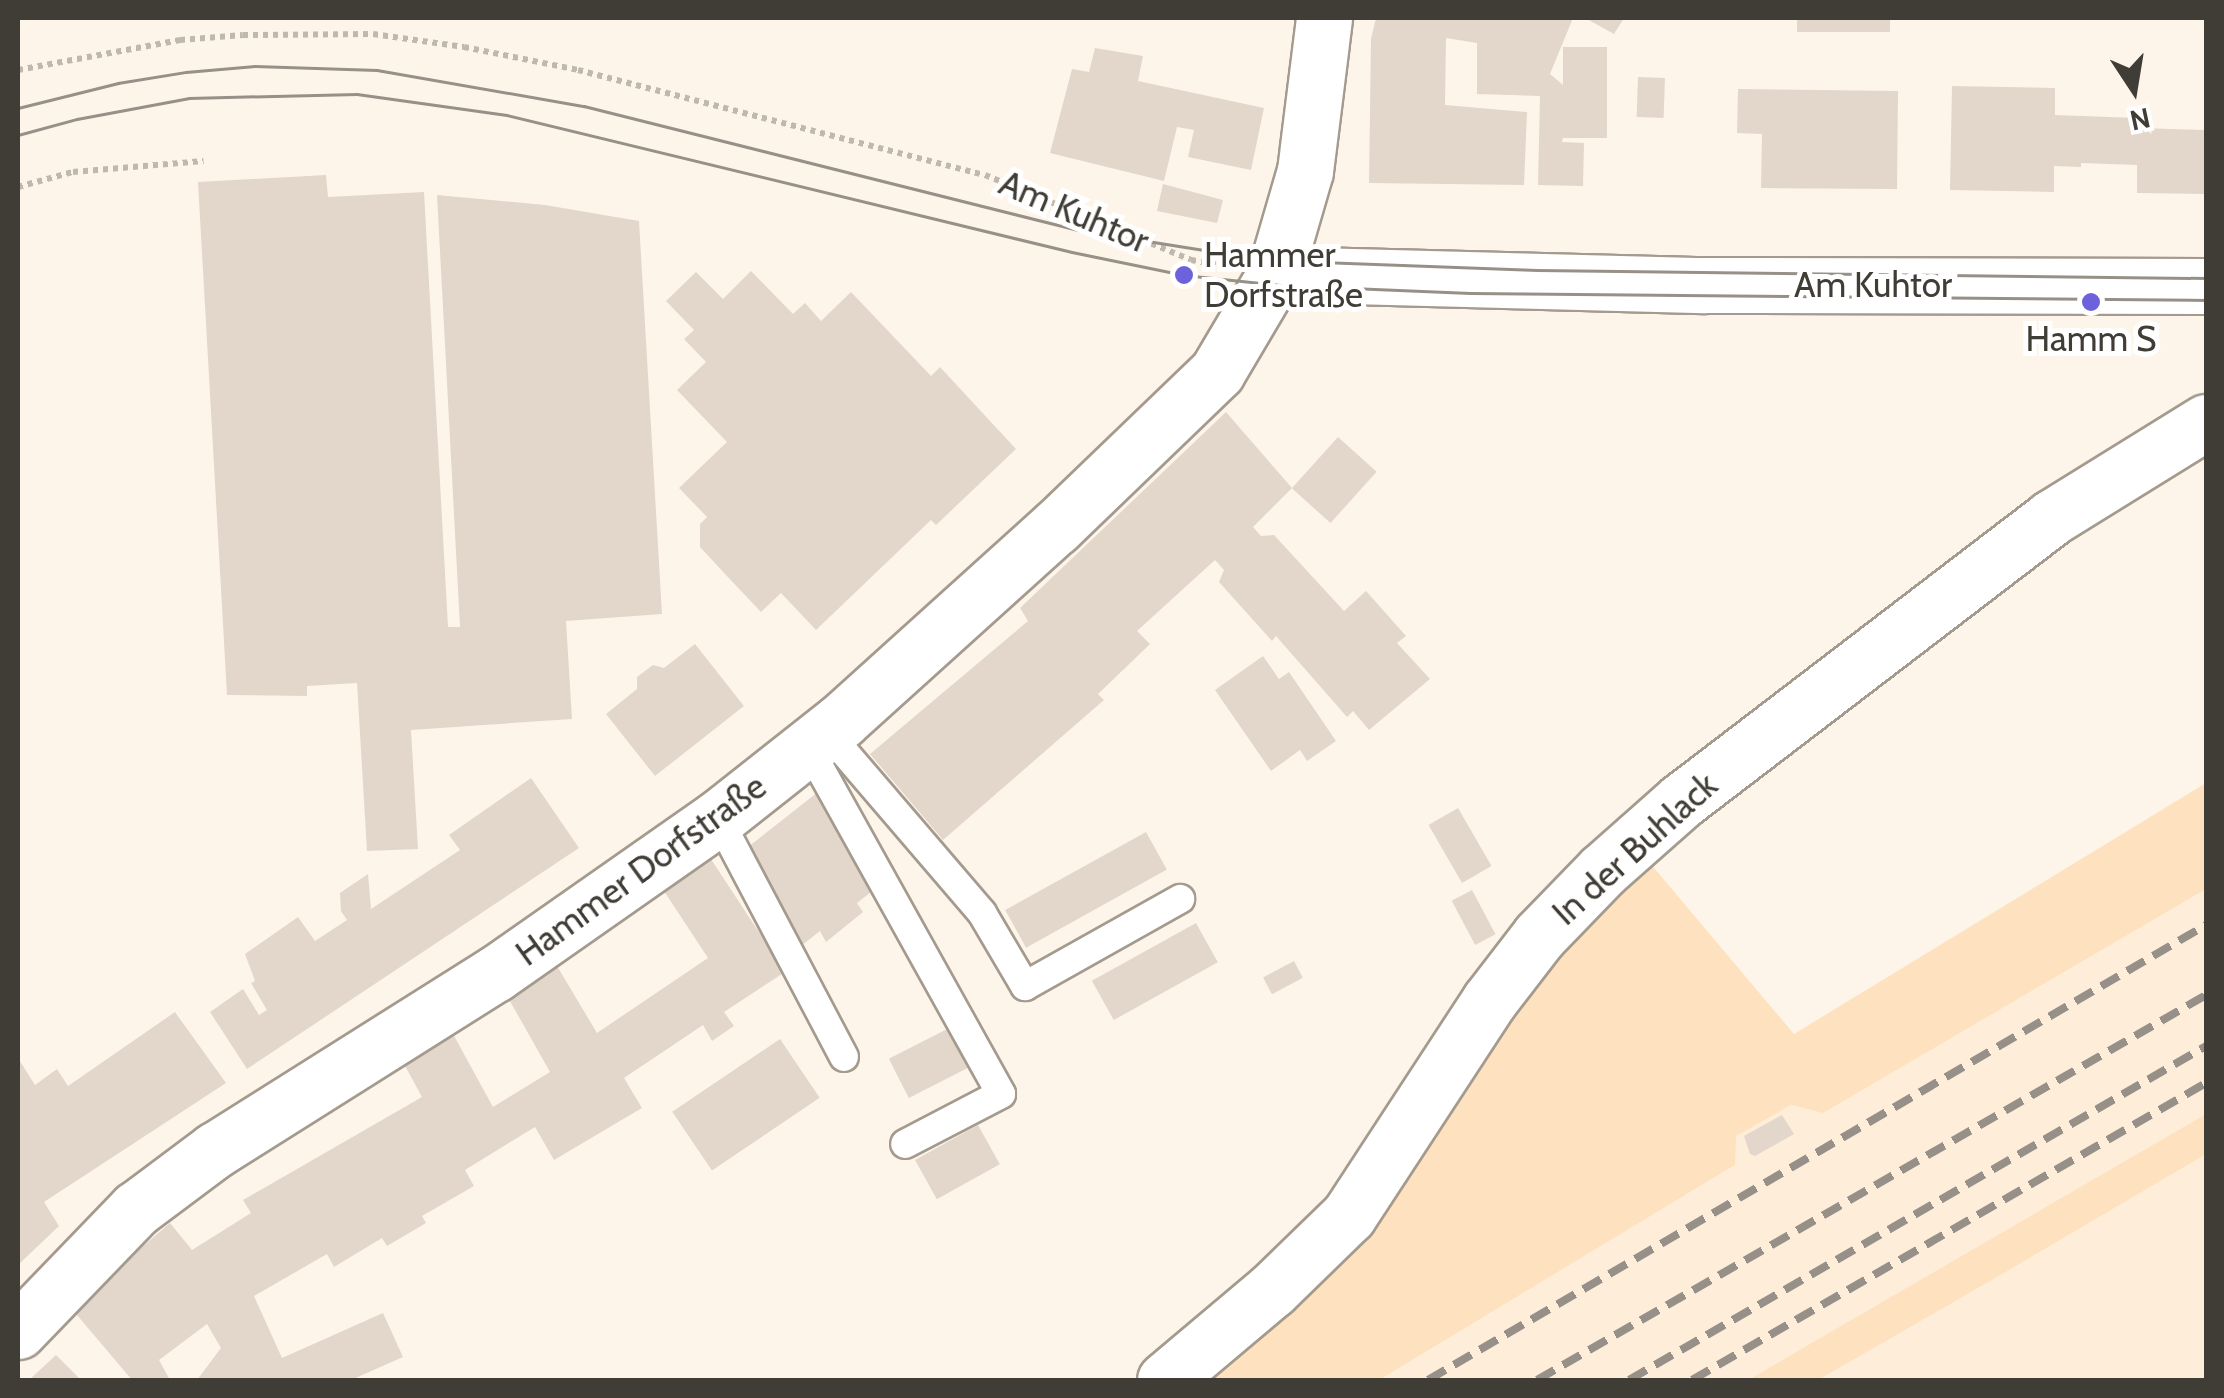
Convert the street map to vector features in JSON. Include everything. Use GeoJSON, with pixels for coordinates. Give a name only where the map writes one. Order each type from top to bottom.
{"type":"FeatureCollection","features":[{"type":"Feature","properties":{"kind":"street","name":"Hammer Dorfstraße"},"geometry":{"type":"LineString","coordinates":[[18,1331],[136,1209],[215,1150],[495,974],[718,818],[818,740],[1056,528],[1217,372],[1274,274],[1305,170],[1324,18]]}},
{"type":"Feature","properties":{"kind":"street","name":"Am Kuhtor"},"geometry":{"type":"LineString","coordinates":[[1274,274],[1725,285],[2206,286]]}},
{"type":"Feature","properties":{"kind":"street","name":"In der Buhlack"},"geometry":{"type":"LineString","coordinates":[[1165,1380],[1272,1290],[1349,1215],[1489,1001],[1539,936],[1603,870],[1681,801],[2052,518],[2206,422]]}},
{"type":"Feature","properties":{"kind":"lane"},"geometry":{"type":"LineString","coordinates":[[818,740],[982,913],[1025,986],[1180,900]]}},
{"type":"Feature","properties":{"kind":"lane"},"geometry":{"type":"LineString","coordinates":[[818,740],[1001,1094],[905,1144]]}},
{"type":"Feature","properties":{"kind":"lane"},"geometry":{"type":"LineString","coordinates":[[718,818],[844,1056]]}},
{"type":"Feature","properties":{"kind":"path","name":"Am Kuhtor"},"geometry":{"type":"LineString","coordinates":[[18,70],[180,40],[242,35],[372,34],[464,47],[578,70],[985,175],[1191,260],[1274,274]]}},
{"type":"Feature","properties":{"kind":"path"},"geometry":{"type":"LineString","coordinates":[[18,186],[73,172],[204,161]]}},
{"type":"Feature","properties":{"kind":"shaded area"},"geometry":{"type":"Polygon","coordinates":[[[2206,783],[2206,889],[1823,1113],[1791,1105],[1736,1136],[1735,1165],[1379,1380],[1173,1380],[1639,850],[1794,1034],[2206,783]]]}},
{"type":"Feature","properties":{"kind":"shaded area"},"geometry":{"type":"Polygon","coordinates":[[[2206,889],[2206,1114],[1748,1380],[1379,1380],[1734,1166],[1735,1136],[1791,1105],[1823,1113],[2206,889]]]}},
{"type":"Feature","properties":{"kind":"shaded area"},"geometry":{"type":"Polygon","coordinates":[[[2206,1114],[2206,1154],[2002,1274],[1818,1380],[1748,1380],[2206,1114]]]}},
{"type":"Feature","properties":{"kind":"shaded area"},"geometry":{"type":"Polygon","coordinates":[[[2206,1136],[2206,1380],[1784,1380],[2206,1136]]]}},
{"type":"Feature","properties":{"kind":"building"},"geometry":{"type":"Polygon","coordinates":[[[1376,18],[1573,18],[1550,74],[1563,85],[1563,47],[1607,47],[1607,138],[1563,138],[1562,142],[1584,143],[1583,186],[1538,185],[1540,96],[1477,94],[1477,43],[1446,38],[1445,105],[1527,112],[1524,185],[1369,183],[1371,39],[1376,18]]]}},
{"type":"Feature","properties":{"kind":"building"},"geometry":{"type":"Polygon","coordinates":[[[1585,18],[1624,18],[1614,34],[1585,18]]]}},
{"type":"Feature","properties":{"kind":"building"},"geometry":{"type":"Polygon","coordinates":[[[1797,18],[1890,18],[1890,32],[1797,32],[1797,18]]]}},
{"type":"Feature","properties":{"kind":"building"},"geometry":{"type":"Polygon","coordinates":[[[1095,48],[1143,56],[1138,81],[1264,108],[1251,170],[1188,157],[1194,130],[1177,127],[1164,181],[1050,153],[1072,69],[1089,72],[1095,48]]]}},
{"type":"Feature","properties":{"kind":"building"},"geometry":{"type":"Polygon","coordinates":[[[1638,77],[1665,78],[1664,118],[1637,117],[1638,77]]]}},
{"type":"Feature","properties":{"kind":"building"},"geometry":{"type":"Polygon","coordinates":[[[1952,86],[2055,88],[2055,115],[2138,118],[2138,128],[2206,130],[2206,194],[2137,193],[2137,165],[2081,163],[2081,167],[2054,166],[2054,192],[1950,190],[1952,86]]]}},
{"type":"Feature","properties":{"kind":"building"},"geometry":{"type":"Polygon","coordinates":[[[1738,89],[1898,91],[1897,189],[1761,188],[1762,134],[1737,133],[1738,89]]]}},
{"type":"Feature","properties":{"kind":"building"},"geometry":{"type":"Polygon","coordinates":[[[326,175],[328,197],[424,192],[448,627],[460,627],[437,195],[545,205],[639,221],[662,614],[566,621],[572,719],[411,730],[418,849],[367,851],[357,683],[307,686],[307,696],[227,695],[198,182],[326,175]]]}},
{"type":"Feature","properties":{"kind":"building"},"geometry":{"type":"Polygon","coordinates":[[[1163,184],[1223,200],[1217,223],[1157,211],[1163,184]]]}},
{"type":"Feature","properties":{"kind":"building"},"geometry":{"type":"Polygon","coordinates":[[[751,271],[793,314],[805,303],[821,321],[851,292],[931,376],[940,367],[1016,449],[936,525],[931,520],[816,630],[781,593],[761,612],[700,547],[700,524],[707,517],[679,488],[727,442],[677,390],[706,362],[684,339],[694,330],[666,301],[696,272],[723,299],[751,271]]]}},
{"type":"Feature","properties":{"kind":"building"},"geometry":{"type":"Polygon","coordinates":[[[1226,412],[1292,488],[1253,527],[1261,536],[1274,535],[1344,611],[1366,591],[1406,636],[1397,643],[1430,679],[1369,730],[1353,711],[1347,717],[1276,636],[1272,641],[1219,582],[1224,570],[1215,560],[1137,631],[1150,644],[1098,694],[1104,700],[943,840],[870,754],[1028,621],[1020,608],[1226,412]]]}},
{"type":"Feature","properties":{"kind":"building"},"geometry":{"type":"Polygon","coordinates":[[[1338,437],[1377,472],[1330,523],[1292,488],[1338,437]]]}},
{"type":"Feature","properties":{"kind":"building"},"geometry":{"type":"Polygon","coordinates":[[[695,644],[744,706],[655,776],[606,714],[637,689],[637,677],[653,665],[664,668],[695,644]]]}},
{"type":"Feature","properties":{"kind":"building"},"geometry":{"type":"Polygon","coordinates":[[[1263,656],[1279,679],[1289,672],[1336,741],[1307,761],[1300,750],[1271,771],[1215,690],[1263,656]]]}},
{"type":"Feature","properties":{"kind":"building"},"geometry":{"type":"Polygon","coordinates":[[[531,778],[579,848],[247,1069],[210,1012],[243,989],[259,1015],[267,1010],[251,983],[255,981],[245,954],[298,917],[315,941],[347,920],[341,911],[340,893],[368,874],[371,909],[460,850],[449,835],[531,778]]]}},
{"type":"Feature","properties":{"kind":"building"},"geometry":{"type":"Polygon","coordinates":[[[823,788],[876,888],[857,903],[863,912],[826,942],[820,931],[801,946],[748,847],[823,788]]]}},
{"type":"Feature","properties":{"kind":"building"},"geometry":{"type":"Polygon","coordinates":[[[1458,808],[1492,866],[1462,883],[1429,825],[1458,808]]]}},
{"type":"Feature","properties":{"kind":"building"},"geometry":{"type":"Polygon","coordinates":[[[1146,832],[1167,870],[1026,948],[1005,910],[1146,832]]]}},
{"type":"Feature","properties":{"kind":"building"},"geometry":{"type":"Polygon","coordinates":[[[707,853],[785,972],[724,1012],[734,1026],[712,1041],[703,1025],[624,1078],[642,1108],[554,1160],[535,1127],[465,1170],[474,1186],[422,1216],[426,1223],[387,1246],[382,1238],[334,1267],[327,1254],[254,1296],[282,1358],[383,1313],[403,1357],[351,1380],[197,1380],[221,1348],[207,1324],[159,1360],[170,1380],[132,1380],[71,1308],[170,1223],[192,1250],[251,1213],[243,1200],[422,1097],[398,1053],[447,1023],[493,1107],[550,1072],[502,987],[551,956],[597,1033],[708,958],[660,885],[707,853]]]}},
{"type":"Feature","properties":{"kind":"building"},"geometry":{"type":"Polygon","coordinates":[[[1472,890],[1495,934],[1475,945],[1452,901],[1472,890]]]}},
{"type":"Feature","properties":{"kind":"building"},"geometry":{"type":"Polygon","coordinates":[[[1196,923],[1218,962],[1114,1020],[1092,981],[1196,923]]]}},
{"type":"Feature","properties":{"kind":"building"},"geometry":{"type":"Polygon","coordinates":[[[1294,961],[1303,978],[1272,994],[1263,977],[1294,961]]]}},
{"type":"Feature","properties":{"kind":"building"},"geometry":{"type":"Polygon","coordinates":[[[175,1012],[226,1083],[44,1202],[59,1226],[18,1265],[18,1058],[35,1085],[57,1069],[68,1086],[175,1012]]]}},
{"type":"Feature","properties":{"kind":"building"},"geometry":{"type":"Polygon","coordinates":[[[953,1026],[973,1065],[909,1098],[889,1059],[953,1026]]]}},
{"type":"Feature","properties":{"kind":"building"},"geometry":{"type":"Polygon","coordinates":[[[780,1039],[820,1098],[712,1171],[672,1112],[780,1039]]]}},
{"type":"Feature","properties":{"kind":"building"},"geometry":{"type":"Polygon","coordinates":[[[1782,1115],[1794,1134],[1755,1156],[1750,1154],[1744,1136],[1782,1115]]]}},
{"type":"Feature","properties":{"kind":"building"},"geometry":{"type":"Polygon","coordinates":[[[978,1125],[1000,1164],[937,1199],[915,1160],[978,1125]]]}},
{"type":"Feature","properties":{"kind":"building"},"geometry":{"type":"Polygon","coordinates":[[[56,1355],[81,1380],[29,1380],[56,1355]]]}},
{"type":"Feature","properties":{"kind":"tram line"},"geometry":{"type":"LineString","coordinates":[[18,108],[118,83],[186,72],[255,66],[377,70],[584,106],[1078,230],[1267,260],[1537,270],[2206,278]]}},
{"type":"Feature","properties":{"kind":"tram line"},"geometry":{"type":"LineString","coordinates":[[18,135],[77,119],[189,98],[357,94],[507,115],[1072,252],[1184,275],[1279,285],[1470,293],[2206,300]]}},
{"type":"Feature","properties":{"kind":"railway"},"geometry":{"type":"LineString","coordinates":[[1428,1380],[2206,925]]}},
{"type":"Feature","properties":{"kind":"railway"},"geometry":{"type":"LineString","coordinates":[[1537,1380],[2206,995]]}},
{"type":"Feature","properties":{"kind":"railway"},"geometry":{"type":"LineString","coordinates":[[1629,1380],[2206,1046]]}},
{"type":"Feature","properties":{"kind":"railway"},"geometry":{"type":"LineString","coordinates":[[1692,1380],[2206,1083]]}},
{"type":"Feature","properties":{"kind":"place","name":"Hammer Dorfstraße"},"geometry":{"type":"Point","coordinates":[1184,275]}},
{"type":"Feature","properties":{"kind":"place","name":"Hamm S"},"geometry":{"type":"Point","coordinates":[2091,302]}}]}
